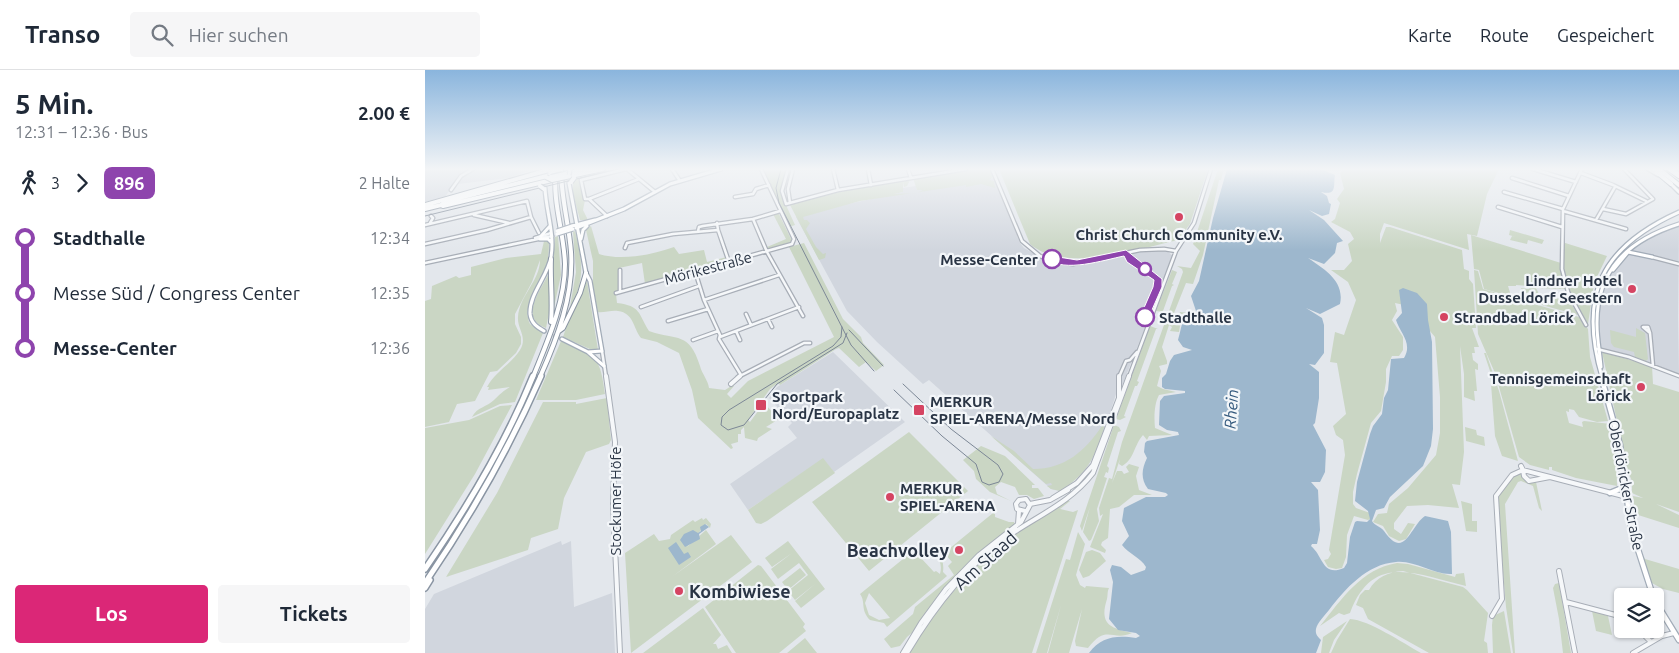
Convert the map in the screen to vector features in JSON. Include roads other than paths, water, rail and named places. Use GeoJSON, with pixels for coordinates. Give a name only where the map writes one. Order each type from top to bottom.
{"type":"FeatureCollection","features":[{"type":"Feature","properties":{"kind":"highway"},"geometry":{"type":"LineString","coordinates":[[425,207],[461,196]]}},
{"type":"Feature","properties":{"kind":"highway"},"geometry":{"type":"LineString","coordinates":[[425,207],[471,196]]}},
{"type":"Feature","properties":{"kind":"highway"},"geometry":{"type":"LineString","coordinates":[[434,207],[476,196]]}},
{"type":"Feature","properties":{"kind":"highway"},"geometry":{"type":"LineString","coordinates":[[425,207],[434,207],[485,196]]}},
{"type":"Feature","properties":{"kind":"highway"},"geometry":{"type":"LineString","coordinates":[[425,569],[485,474],[523,401],[546,345],[558,309],[564,277],[564,246],[555,196]]}},
{"type":"Feature","properties":{"kind":"highway"},"geometry":{"type":"LineString","coordinates":[[425,583],[476,504],[513,436],[543,372],[558,332],[567,302],[572,267],[571,247],[562,196]]}},
{"type":"Feature","properties":{"kind":"highway"},"geometry":{"type":"LineString","coordinates":[[546,345],[553,309],[550,282],[551,259]]}},
{"type":"Feature","properties":{"kind":"highway"},"geometry":{"type":"LineString","coordinates":[[558,332],[563,328],[580,293],[586,273]]}},
{"type":"Feature","properties":{"kind":"highway"},"geometry":{"type":"LineString","coordinates":[[425,588],[437,566]]}},
{"type":"Feature","properties":{"kind":"main road"},"geometry":{"type":"LineString","coordinates":[[544,331],[532,322],[530,310],[551,259],[552,243],[549,196]]}},
{"type":"Feature","properties":{"kind":"main road"},"geometry":{"type":"LineString","coordinates":[[571,196],[581,239],[586,273],[590,281],[602,351],[588,352]]}},
{"type":"Feature","properties":{"kind":"main road"},"geometry":{"type":"LineString","coordinates":[[551,234],[600,219],[647,196]]}},
{"type":"Feature","properties":{"kind":"main road"},"geometry":{"type":"LineString","coordinates":[[1596,348],[1592,316],[1599,284],[1613,258],[1627,241],[1658,220],[1679,212]]}},
{"type":"Feature","properties":{"kind":"main road"},"geometry":{"type":"LineString","coordinates":[[576,218],[591,222]]}},
{"type":"Feature","properties":{"kind":"main road"},"geometry":{"type":"LineString","coordinates":[[1658,220],[1665,223],[1667,228]]}},
{"type":"Feature","properties":{"kind":"main road"},"geometry":{"type":"LineString","coordinates":[[581,239],[583,230],[591,222]]}},
{"type":"Feature","properties":{"kind":"main road"},"geometry":{"type":"LineString","coordinates":[[1610,271],[1633,244],[1667,228],[1679,225]]}},
{"type":"Feature","properties":{"kind":"main road"},"geometry":{"type":"LineString","coordinates":[[550,226],[540,236],[552,243]]}},
{"type":"Feature","properties":{"kind":"main road"},"geometry":{"type":"LineString","coordinates":[[1627,241],[1629,247],[1637,253]]}},
{"type":"Feature","properties":{"kind":"main road"},"geometry":{"type":"LineString","coordinates":[[1633,244],[1637,250],[1652,257]]}},
{"type":"Feature","properties":{"kind":"main road"},"geometry":{"type":"LineString","coordinates":[[1610,271],[1627,253],[1637,253],[1652,257]]}},
{"type":"Feature","properties":{"kind":"main road","name":"Oberlöricker Straße"},"geometry":{"type":"LineString","coordinates":[[1610,271],[1603,286],[1598,309],[1596,348],[1620,443],[1632,530],[1650,588]]}},
{"type":"Feature","properties":{"kind":"main road"},"geometry":{"type":"LineString","coordinates":[[562,339],[588,352],[604,366]]}},
{"type":"Feature","properties":{"kind":"main road"},"geometry":{"type":"LineString","coordinates":[[1610,492],[1621,489],[1621,473],[1624,471]]}},
{"type":"Feature","properties":{"kind":"main road"},"geometry":{"type":"LineString","coordinates":[[1664,616],[1679,640]]}},
{"type":"Feature","properties":{"kind":"street"},"geometry":{"type":"LineString","coordinates":[[584,196],[585,199],[589,199],[607,216]]}},
{"type":"Feature","properties":{"kind":"street"},"geometry":{"type":"LineString","coordinates":[[589,199],[596,196]]}},
{"type":"Feature","properties":{"kind":"street"},"geometry":{"type":"LineString","coordinates":[[735,197],[740,196]]}},
{"type":"Feature","properties":{"kind":"street"},"geometry":{"type":"LineString","coordinates":[[698,231],[700,226],[753,219],[780,211],[774,196]]}},
{"type":"Feature","properties":{"kind":"street"},"geometry":{"type":"LineString","coordinates":[[784,196],[786,204],[815,196]]}},
{"type":"Feature","properties":{"kind":"street"},"geometry":{"type":"LineString","coordinates":[[789,196],[790,203]]}},
{"type":"Feature","properties":{"kind":"street"},"geometry":{"type":"LineString","coordinates":[[1005,196],[1024,244],[1033,252],[1046,258],[1071,262],[1086,261],[1150,248],[1176,251]]}},
{"type":"Feature","properties":{"kind":"street"},"geometry":{"type":"LineString","coordinates":[[1124,366],[1132,365],[1176,251],[1194,223],[1202,196]]}},
{"type":"Feature","properties":{"kind":"street"},"geometry":{"type":"LineString","coordinates":[[1519,196],[1626,229]]}},
{"type":"Feature","properties":{"kind":"street"},"geometry":{"type":"LineString","coordinates":[[1569,196],[1563,210],[1563,276],[1571,300],[1586,325]]}},
{"type":"Feature","properties":{"kind":"street"},"geometry":{"type":"LineString","coordinates":[[1596,220],[1610,196]]}},
{"type":"Feature","properties":{"kind":"street"},"geometry":{"type":"LineString","coordinates":[[1635,196],[1647,202]]}},
{"type":"Feature","properties":{"kind":"street"},"geometry":{"type":"LineString","coordinates":[[1603,209],[1626,214],[1653,198],[1651,196]]}},
{"type":"Feature","properties":{"kind":"street"},"geometry":{"type":"LineString","coordinates":[[427,225],[527,201],[531,217],[540,236]]}},
{"type":"Feature","properties":{"kind":"street"},"geometry":{"type":"LineString","coordinates":[[1498,207],[1562,227]]}},
{"type":"Feature","properties":{"kind":"street","name":"Mörikestraße"},"geometry":{"type":"LineString","coordinates":[[616,293],[789,246],[794,241],[780,211]]}},
{"type":"Feature","properties":{"kind":"street"},"geometry":{"type":"LineString","coordinates":[[474,215],[512,224]]}},
{"type":"Feature","properties":{"kind":"street"},"geometry":{"type":"LineString","coordinates":[[427,225],[433,218],[431,216]]}},
{"type":"Feature","properties":{"kind":"street"},"geometry":{"type":"LineString","coordinates":[[425,244],[512,224],[531,217]]}},
{"type":"Feature","properties":{"kind":"street"},"geometry":{"type":"LineString","coordinates":[[753,219],[767,252],[803,316]]}},
{"type":"Feature","properties":{"kind":"street"},"geometry":{"type":"LineString","coordinates":[[717,223],[729,262]]}},
{"type":"Feature","properties":{"kind":"street"},"geometry":{"type":"LineString","coordinates":[[625,248],[627,243],[661,235],[718,230]]}},
{"type":"Feature","properties":{"kind":"street"},"geometry":{"type":"LineString","coordinates":[[425,263],[551,234]]}},
{"type":"Feature","properties":{"kind":"street"},"geometry":{"type":"LineString","coordinates":[[1652,257],[1679,264]]}},
{"type":"Feature","properties":{"kind":"street"},"geometry":{"type":"LineString","coordinates":[[620,270],[620,292]]}},
{"type":"Feature","properties":{"kind":"street"},"geometry":{"type":"LineString","coordinates":[[695,271],[704,300],[720,336],[723,349],[741,375]]}},
{"type":"Feature","properties":{"kind":"street"},"geometry":{"type":"LineString","coordinates":[[704,300],[780,275]]}},
{"type":"Feature","properties":{"kind":"street"},"geometry":{"type":"LineString","coordinates":[[641,307],[699,286]]}},
{"type":"Feature","properties":{"kind":"street"},"geometry":{"type":"LineString","coordinates":[[720,336],[799,307]]}},
{"type":"Feature","properties":{"kind":"street"},"geometry":{"type":"LineString","coordinates":[[668,321],[708,309]]}},
{"type":"Feature","properties":{"kind":"street"},"geometry":{"type":"LineString","coordinates":[[746,314],[751,325]]}},
{"type":"Feature","properties":{"kind":"street"},"geometry":{"type":"LineString","coordinates":[[768,319],[772,327]]}},
{"type":"Feature","properties":{"kind":"street"},"geometry":{"type":"LineString","coordinates":[[736,331],[740,340]]}},
{"type":"Feature","properties":{"kind":"street"},"geometry":{"type":"LineString","coordinates":[[693,340],[718,332]]}},
{"type":"Feature","properties":{"kind":"street"},"geometry":{"type":"LineString","coordinates":[[1650,333],[1653,366]]}},
{"type":"Feature","properties":{"kind":"street"},"geometry":{"type":"LineString","coordinates":[[731,384],[741,375],[804,343],[809,343]]}},
{"type":"Feature","properties":{"kind":"street"},"geometry":{"type":"LineString","coordinates":[[1596,348],[1679,376]]}},
{"type":"Feature","properties":{"kind":"street","name":"Stockumer Höfe"},"geometry":{"type":"LineString","coordinates":[[602,351],[613,416],[615,442],[613,500],[620,653]]}},
{"type":"Feature","properties":{"kind":"street"},"geometry":{"type":"LineString","coordinates":[[1030,506],[1025,499],[1019,500],[1016,506],[1019,511],[1025,511],[1030,506],[1061,495],[1085,476],[1093,465],[1119,393],[1118,379],[1126,361],[1130,360],[1137,351]]}},
{"type":"Feature","properties":{"kind":"street","name":"Am Staad"},"geometry":{"type":"LineString","coordinates":[[907,653],[940,603],[981,558],[1005,538],[1082,487],[1093,473],[1132,365]]}},
{"type":"Feature","properties":{"kind":"street"},"geometry":{"type":"LineString","coordinates":[[1522,468],[1524,476],[1529,481],[1551,477]]}},
{"type":"Feature","properties":{"kind":"street"},"geometry":{"type":"LineString","coordinates":[[1522,468],[1627,497]]}},
{"type":"Feature","properties":{"kind":"street"},"geometry":{"type":"LineString","coordinates":[[1492,616],[1502,599],[1496,496],[1512,475],[1522,468]]}},
{"type":"Feature","properties":{"kind":"street","name":"Am Staad"},"geometry":{"type":"LineString","coordinates":[[1018,524],[1019,511]]}},
{"type":"Feature","properties":{"kind":"street","name":"Am Staad"},"geometry":{"type":"LineString","coordinates":[[903,653],[921,623],[954,580],[979,555],[1021,522],[1025,511]]}},
{"type":"Feature","properties":{"kind":"street"},"geometry":{"type":"LineString","coordinates":[[615,554],[620,550]]}},
{"type":"Feature","properties":{"kind":"street"},"geometry":{"type":"LineString","coordinates":[[1559,571],[1575,653]]}},
{"type":"Feature","properties":{"kind":"street"},"geometry":{"type":"LineString","coordinates":[[1566,602],[1614,615]]}},
{"type":"Feature","properties":{"kind":"street"},"geometry":{"type":"LineString","coordinates":[[1633,653],[1642,652],[1651,642],[1663,634],[1674,633]]}},
{"type":"Feature","properties":{"kind":"street"},"geometry":{"type":"LineString","coordinates":[[1647,638],[1651,642]]}},
{"type":"Feature","properties":{"kind":"water","name":"Rhein"},"geometry":{"type":"Polygon","coordinates":[[[1219,196],[1327,196],[1331,204],[1329,214],[1322,216],[1309,210],[1324,220],[1343,241],[1337,243],[1335,253],[1324,264],[1308,258],[1336,282],[1341,296],[1340,304],[1320,314],[1306,308],[1322,318],[1324,325],[1324,353],[1315,365],[1309,364],[1319,372],[1319,398],[1315,423],[1313,425],[1326,450],[1325,472],[1320,482],[1311,482],[1318,490],[1320,530],[1317,544],[1312,544],[1311,546],[1324,565],[1331,570],[1344,568],[1347,563],[1350,537],[1355,522],[1367,522],[1370,519],[1368,511],[1355,501],[1357,482],[1370,434],[1373,426],[1382,414],[1384,398],[1388,390],[1391,359],[1404,358],[1406,353],[1405,338],[1396,320],[1402,313],[1399,290],[1403,288],[1417,293],[1427,304],[1432,342],[1433,429],[1431,446],[1423,466],[1390,497],[1384,508],[1376,510],[1372,521],[1397,543],[1407,539],[1425,516],[1448,521],[1451,532],[1452,574],[1445,574],[1403,562],[1376,567],[1350,586],[1321,619],[1316,629],[1321,640],[1316,653],[1089,653],[1099,643],[1109,638],[1136,638],[1140,636],[1136,633],[1118,630],[1109,619],[1113,582],[1110,570],[1112,565],[1121,567],[1131,575],[1145,570],[1144,564],[1122,545],[1129,536],[1122,521],[1124,508],[1146,497],[1165,497],[1168,495],[1148,489],[1145,485],[1143,474],[1147,458],[1144,452],[1145,443],[1179,435],[1178,432],[1167,430],[1159,425],[1160,401],[1164,396],[1185,393],[1185,391],[1165,389],[1162,387],[1162,378],[1166,374],[1174,355],[1192,350],[1183,347],[1178,340],[1185,319],[1196,311],[1191,296],[1199,281],[1219,196]]]}},
{"type":"Feature","properties":{"kind":"water"},"geometry":{"type":"Polygon","coordinates":[[[705,524],[709,527],[699,534],[700,539],[685,547],[680,540],[684,534],[693,530],[698,533],[701,531],[700,527],[705,524]]]}},
{"type":"Feature","properties":{"kind":"water"},"geometry":{"type":"Polygon","coordinates":[[[676,542],[684,554],[688,552],[691,557],[679,565],[668,548],[676,542]]]}},
{"type":"Feature","properties":{"kind":"waterway"},"geometry":{"type":"LineString","coordinates":[[1104,239],[1108,233]]}},
{"type":"Feature","properties":{"kind":"tunnel"},"geometry":{"type":"LineString","coordinates":[[544,331],[562,339]]}},
{"type":"Feature","properties":{"kind":"tram line"},"geometry":{"type":"LineString","coordinates":[[425,216],[506,196]]}},
{"type":"Feature","properties":{"kind":"tram line"},"geometry":{"type":"LineString","coordinates":[[778,196],[779,203],[842,327]]}},
{"type":"Feature","properties":{"kind":"tram line"},"geometry":{"type":"LineString","coordinates":[[842,327],[846,335]]}},
{"type":"Feature","properties":{"kind":"tram line"},"geometry":{"type":"LineString","coordinates":[[842,327],[841,337],[833,346],[729,410],[722,417],[721,425],[728,430],[744,425],[777,384],[843,343],[846,335]]}},
{"type":"Feature","properties":{"kind":"tram line"},"geometry":{"type":"LineString","coordinates":[[849,330],[883,366]]}},
{"type":"Feature","properties":{"kind":"tram line"},"geometry":{"type":"LineString","coordinates":[[846,335],[851,345],[874,371]]}},
{"type":"Feature","properties":{"kind":"tram line"},"geometry":{"type":"LineString","coordinates":[[894,390],[942,436],[976,464],[982,482],[989,485],[999,482],[1003,474],[998,465],[951,429],[903,384]]}},
{"type":"Feature","properties":{"kind":"place","name":"Christ Church Community e.V."},"geometry":{"type":"Point","coordinates":[1179,217]}},
{"type":"Feature","properties":{"kind":"place","name":"Messe-Center"},"geometry":{"type":"Point","coordinates":[1052,259]}},
{"type":"Feature","properties":{"kind":"place","name":"Lindner Hotel Dusseldorf Seestern"},"geometry":{"type":"Point","coordinates":[1632,289]}},
{"type":"Feature","properties":{"kind":"place","name":"Stadthalle"},"geometry":{"type":"Point","coordinates":[1145,317]}},
{"type":"Feature","properties":{"kind":"place","name":"Strandbad Lörick"},"geometry":{"type":"Point","coordinates":[1444,317]}},
{"type":"Feature","properties":{"kind":"place","name":"Tennisgemeinschaft Lörick"},"geometry":{"type":"Point","coordinates":[1641,387]}},
{"type":"Feature","properties":{"kind":"place","name":"Sportpark Nord/Europaplatz"},"geometry":{"type":"Point","coordinates":[761,405]}},
{"type":"Feature","properties":{"kind":"place","name":"MERKUR SPIEL-ARENA/Messe Nord"},"geometry":{"type":"Point","coordinates":[919,410]}},
{"type":"Feature","properties":{"kind":"place","name":"MERKUR SPIEL-ARENA"},"geometry":{"type":"Point","coordinates":[890,497]}},
{"type":"Feature","properties":{"kind":"place","name":"Beachvolley"},"geometry":{"type":"Point","coordinates":[959,550]}},
{"type":"Feature","properties":{"kind":"place","name":"Kombiwiese"},"geometry":{"type":"Point","coordinates":[679,591]}}]}
